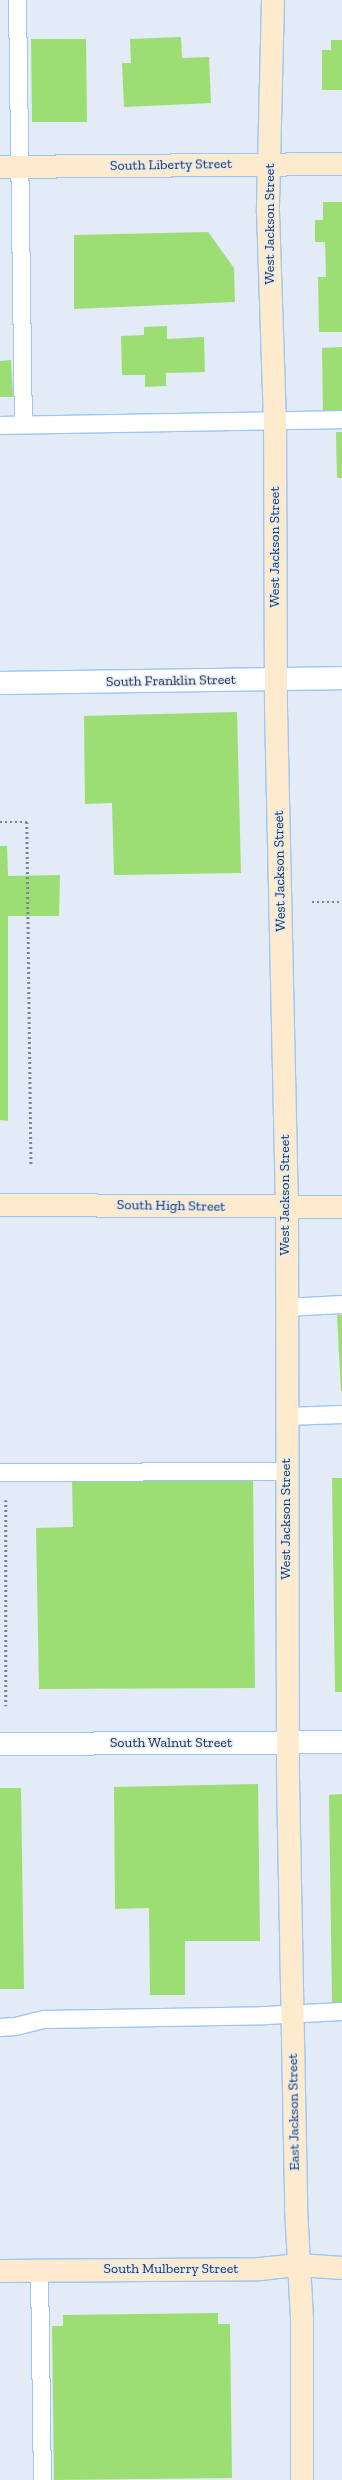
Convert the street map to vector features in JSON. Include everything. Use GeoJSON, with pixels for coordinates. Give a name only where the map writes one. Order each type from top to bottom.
{"type":"FeatureCollection","features":[{"type":"Feature","properties":{"kind":"main road","name":"West Jackson Street"},"geometry":{"type":"LineString","coordinates":[[272,0],[268,212],[274,419],[276,679],[287,1208],[285,1307],[288,1743]]}},
{"type":"Feature","properties":{"kind":"main road","name":"South Liberty Street"},"geometry":{"type":"LineString","coordinates":[[10,167],[342,164]]}},
{"type":"Feature","properties":{"kind":"main road","name":"South High Street"},"geometry":{"type":"LineString","coordinates":[[0,1205],[287,1208],[342,1207]]}},
{"type":"Feature","properties":{"kind":"main road","name":"East Jackson Street"},"geometry":{"type":"LineString","coordinates":[[288,1743],[299,2265],[302,2319],[302,2480]]}},
{"type":"Feature","properties":{"kind":"main road","name":"South Mulberry Street"},"geometry":{"type":"LineString","coordinates":[[0,2270],[260,2269],[299,2265],[342,2268]]}},
{"type":"Feature","properties":{"kind":"street","name":"South Franklin Street"},"geometry":{"type":"LineString","coordinates":[[0,683],[342,678]]}},
{"type":"Feature","properties":{"kind":"street","name":"South Walnut Street"},"geometry":{"type":"LineString","coordinates":[[0,1744],[342,1742]]}},
{"type":"Feature","properties":{"kind":"lane"},"geometry":{"type":"LineString","coordinates":[[17,0],[10,167],[23,424]]}},
{"type":"Feature","properties":{"kind":"lane"},"geometry":{"type":"LineString","coordinates":[[0,425],[342,419]]}},
{"type":"Feature","properties":{"kind":"lane"},"geometry":{"type":"LineString","coordinates":[[285,1307],[342,1304]]}},
{"type":"Feature","properties":{"kind":"lane"},"geometry":{"type":"LineString","coordinates":[[286,1416],[342,1414]]}},
{"type":"Feature","properties":{"kind":"lane"},"geometry":{"type":"LineString","coordinates":[[3,1472],[286,1471]]}},
{"type":"Feature","properties":{"kind":"lane"},"geometry":{"type":"LineString","coordinates":[[0,2027],[15,2026],[44,2019],[265,2015],[293,2012],[342,2011]]}},
{"type":"Feature","properties":{"kind":"lane"},"geometry":{"type":"LineString","coordinates":[[39,2270],[42,2480]]}},
{"type":"Feature","properties":{"kind":"path"},"geometry":{"type":"LineString","coordinates":[[0,822],[27,822],[31,1164]]}},
{"type":"Feature","properties":{"kind":"path"},"geometry":{"type":"LineString","coordinates":[[312,902],[342,902]]}},
{"type":"Feature","properties":{"kind":"path"},"geometry":{"type":"LineString","coordinates":[[3,1472],[6,1706]]}},
{"type":"Feature","properties":{"kind":"building"},"geometry":{"type":"Polygon","coordinates":[[[181,37],[182,58],[209,57],[211,103],[124,107],[122,63],[131,63],[130,39],[181,37]]]}},
{"type":"Feature","properties":{"kind":"building"},"geometry":{"type":"Polygon","coordinates":[[[31,39],[86,39],[87,122],[32,122],[31,39]]]}},
{"type":"Feature","properties":{"kind":"building"},"geometry":{"type":"Polygon","coordinates":[[[331,40],[342,40],[342,90],[322,90],[322,50],[331,50],[331,40]]]}},
{"type":"Feature","properties":{"kind":"building"},"geometry":{"type":"Polygon","coordinates":[[[323,202],[342,202],[342,332],[319,332],[318,277],[326,277],[325,242],[315,242],[315,220],[323,220],[323,202]]]}},
{"type":"Feature","properties":{"kind":"building"},"geometry":{"type":"Polygon","coordinates":[[[208,232],[234,268],[235,302],[74,309],[74,235],[208,232]]]}},
{"type":"Feature","properties":{"kind":"building"},"geometry":{"type":"Polygon","coordinates":[[[167,326],[167,339],[204,337],[205,372],[166,373],[166,386],[145,387],[145,375],[122,375],[121,336],[144,335],[144,327],[167,326]]]}},
{"type":"Feature","properties":{"kind":"building"},"geometry":{"type":"Polygon","coordinates":[[[342,347],[342,414],[323,414],[322,348],[342,347]]]}},
{"type":"Feature","properties":{"kind":"building"},"geometry":{"type":"Polygon","coordinates":[[[11,360],[13,397],[0,397],[0,361],[11,360]]]}},
{"type":"Feature","properties":{"kind":"building"},"geometry":{"type":"Polygon","coordinates":[[[336,432],[342,432],[342,478],[337,478],[336,432]]]}},
{"type":"Feature","properties":{"kind":"building"},"geometry":{"type":"Polygon","coordinates":[[[237,712],[241,873],[114,875],[112,803],[85,804],[84,716],[237,712]]]}},
{"type":"Feature","properties":{"kind":"building"},"geometry":{"type":"Polygon","coordinates":[[[0,846],[7,846],[8,876],[60,875],[59,916],[8,916],[8,1121],[0,1120],[0,846]]]}},
{"type":"Feature","properties":{"kind":"building"},"geometry":{"type":"Polygon","coordinates":[[[337,1315],[342,1315],[342,1391],[341,1391],[337,1315]]]}},
{"type":"Feature","properties":{"kind":"building"},"geometry":{"type":"Polygon","coordinates":[[[253,1475],[255,1688],[39,1689],[36,1528],[73,1527],[72,1479],[253,1475]]]}},
{"type":"Feature","properties":{"kind":"building"},"geometry":{"type":"Polygon","coordinates":[[[332,1478],[342,1478],[342,1692],[335,1692],[332,1478]]]}},
{"type":"Feature","properties":{"kind":"building"},"geometry":{"type":"Polygon","coordinates":[[[258,1784],[260,1941],[185,1941],[185,1995],[150,1995],[149,1908],[115,1909],[114,1787],[258,1784]]]}},
{"type":"Feature","properties":{"kind":"building"},"geometry":{"type":"Polygon","coordinates":[[[0,1788],[21,1788],[24,1989],[0,1989],[0,1788]]]}},
{"type":"Feature","properties":{"kind":"building"},"geometry":{"type":"Polygon","coordinates":[[[342,1794],[342,2002],[332,2002],[329,1795],[342,1794]]]}},
{"type":"Feature","properties":{"kind":"building"},"geometry":{"type":"Polygon","coordinates":[[[218,2313],[218,2324],[230,2324],[232,2478],[54,2480],[52,2326],[63,2326],[63,2315],[218,2313]]]}}]}
